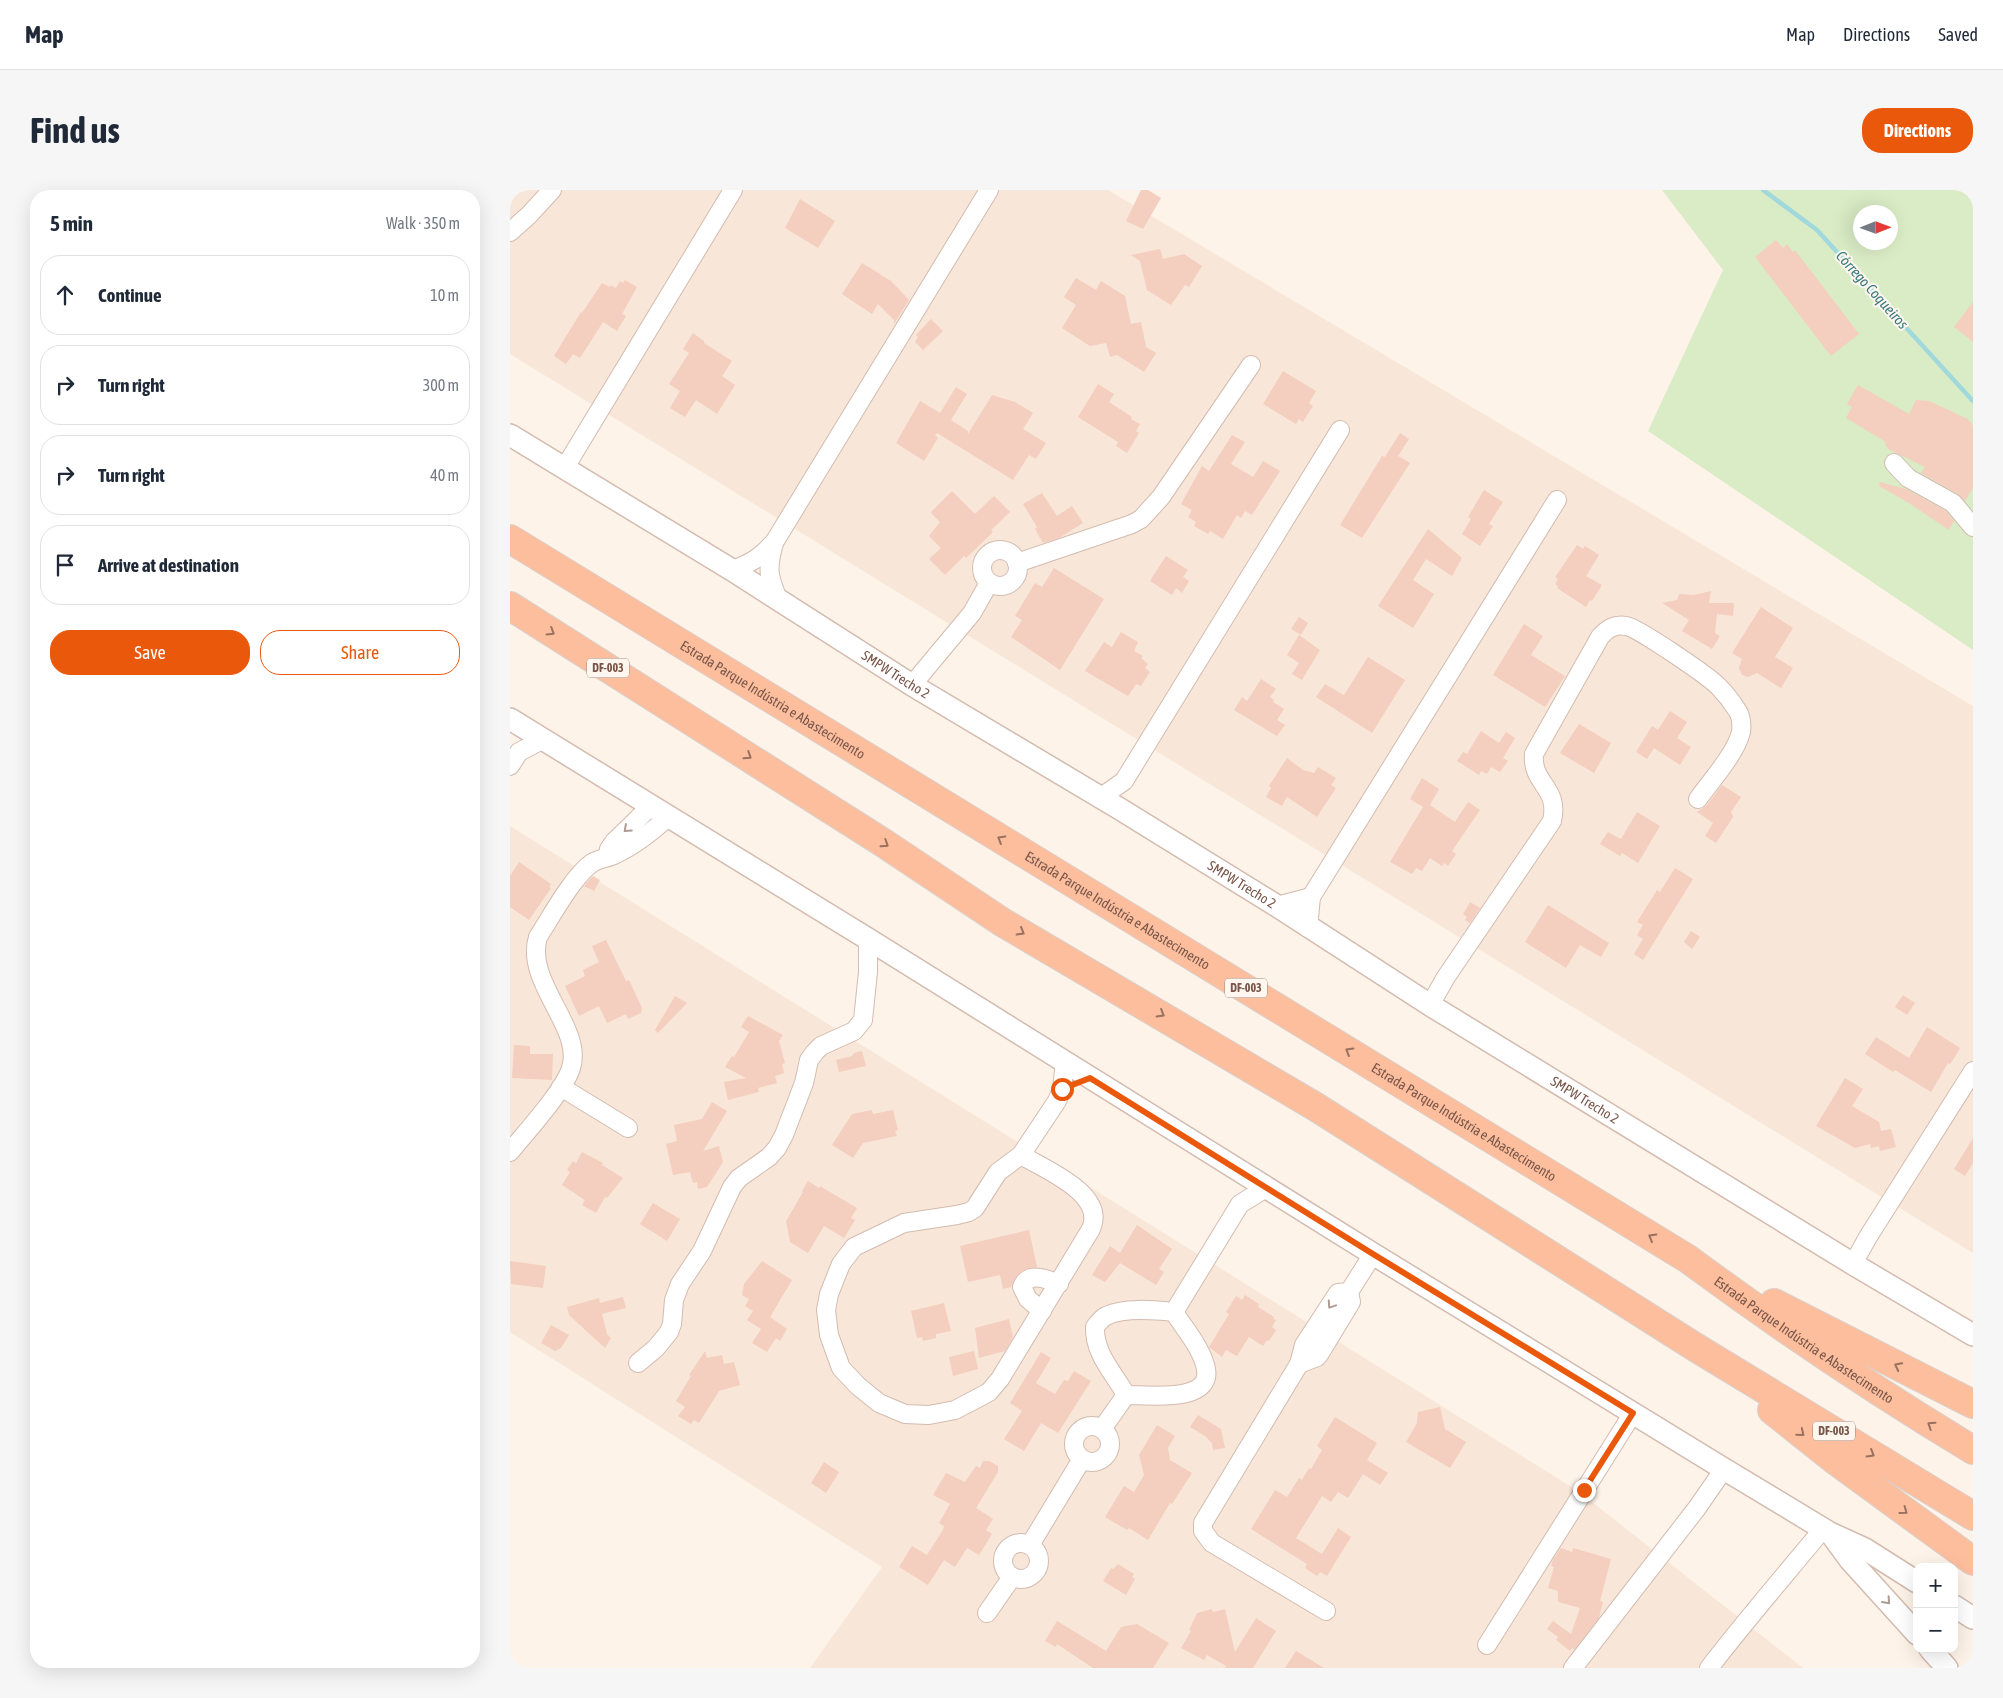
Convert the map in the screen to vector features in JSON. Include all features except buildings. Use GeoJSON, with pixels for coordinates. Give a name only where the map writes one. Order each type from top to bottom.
{"type":"FeatureCollection","features":[{"type":"Feature","properties":{"kind":"highway","name":"Estrada Parque Indústria e Abastecimento"},"geometry":{"type":"LineString","coordinates":[[510,539],[1688,1259],[1752,1306],[1973,1450]]}},
{"type":"Feature","properties":{"kind":"highway","name":"DF-003"},"geometry":{"type":"LineString","coordinates":[[510,606],[882,842],[1002,922],[1316,1107],[1695,1347],[1973,1516]]}},
{"type":"Feature","properties":{"kind":"highway"},"geometry":{"type":"LineString","coordinates":[[1688,1259],[1973,1404]]}},
{"type":"Feature","properties":{"kind":"highway"},"geometry":{"type":"LineString","coordinates":[[1695,1347],[1836,1461],[1973,1561]]}},
{"type":"Feature","properties":{"kind":"street"},"geometry":{"type":"LineString","coordinates":[[510,232],[552,190]]}},
{"type":"Feature","properties":{"kind":"street"},"geometry":{"type":"LineString","coordinates":[[564,468],[733,190]]}},
{"type":"Feature","properties":{"kind":"street"},"geometry":{"type":"LineString","coordinates":[[732,570],[747,565],[762,556],[775,541],[989,190]]}},
{"type":"Feature","properties":{"kind":"street"},"geometry":{"type":"LineString","coordinates":[[1017,563],[1132,524],[1141,518],[1162,497],[1251,365]]}},
{"type":"Feature","properties":{"kind":"street"},"geometry":{"type":"LineString","coordinates":[[1100,798],[1124,781],[1340,430]]}},
{"type":"Feature","properties":{"kind":"street","name":"SMPW Trecho 2"},"geometry":{"type":"LineString","coordinates":[[510,435],[732,570],[912,685],[1120,809],[1277,906],[1308,928],[1430,1005],[1853,1264],[1973,1335]]}},
{"type":"Feature","properties":{"kind":"street"},"geometry":{"type":"LineString","coordinates":[[1894,463],[1908,478],[1953,503],[1973,527]]}},
{"type":"Feature","properties":{"kind":"street"},"geometry":{"type":"LineString","coordinates":[[1308,928],[1311,897],[1557,500]]}},
{"type":"Feature","properties":{"kind":"street"},"geometry":{"type":"LineString","coordinates":[[775,541],[768,565],[770,582],[778,599]]}},
{"type":"Feature","properties":{"kind":"street"},"geometry":{"type":"LineString","coordinates":[[1004,550],[1015,557],[1018,570],[1013,581],[1001,586],[989,583],[984,579],[981,566],[983,560],[992,551],[1004,550]]}},
{"type":"Feature","properties":{"kind":"street"},"geometry":{"type":"LineString","coordinates":[[912,685],[972,613],[989,583]]}},
{"type":"Feature","properties":{"kind":"street"},"geometry":{"type":"LineString","coordinates":[[1430,1005],[1446,977],[1552,821],[1554,810],[1552,796],[1534,767],[1534,754],[1600,637],[1607,629],[1616,625],[1628,626],[1642,633],[1717,685],[1738,710],[1741,716],[1741,732],[1734,748],[1698,799]]}},
{"type":"Feature","properties":{"kind":"street"},"geometry":{"type":"LineString","coordinates":[[515,722],[868,939],[1373,1254],[1724,1469],[1827,1531],[1853,1542],[1913,1580]]}},
{"type":"Feature","properties":{"kind":"street"},"geometry":{"type":"LineString","coordinates":[[515,722],[515,759]]}},
{"type":"Feature","properties":{"kind":"street"},"geometry":{"type":"LineString","coordinates":[[515,759],[542,740]]}},
{"type":"Feature","properties":{"kind":"street"},"geometry":{"type":"LineString","coordinates":[[1120,809],[1124,781]]}},
{"type":"Feature","properties":{"kind":"street"},"geometry":{"type":"LineString","coordinates":[[510,1152],[561,1087],[572,1067],[572,1044],[535,959],[535,946],[538,937],[576,880],[593,862],[608,855],[615,855],[654,829],[660,811]]}},
{"type":"Feature","properties":{"kind":"street"},"geometry":{"type":"LineString","coordinates":[[1277,906],[1311,897]]}},
{"type":"Feature","properties":{"kind":"street"},"geometry":{"type":"LineString","coordinates":[[638,1363],[656,1348],[669,1332],[672,1324],[674,1300],[680,1284],[702,1252],[732,1187],[739,1178],[769,1157],[777,1148],[790,1121],[812,1056],[822,1046],[854,1031],[863,1020],[868,972],[868,939]]}},
{"type":"Feature","properties":{"kind":"street"},"geometry":{"type":"LineString","coordinates":[[1020,1156],[1067,1182],[1084,1195],[1092,1208],[1094,1216],[1092,1229],[1000,1379],[989,1392],[955,1410],[930,1415],[905,1414],[879,1402],[865,1392],[841,1368],[829,1335],[826,1310],[829,1294],[841,1264],[854,1247],[904,1223],[969,1212],[982,1200],[998,1172],[1020,1156],[1057,1101],[1062,1089],[1064,1061]]}},
{"type":"Feature","properties":{"kind":"street"},"geometry":{"type":"LineString","coordinates":[[1853,1264],[1973,1071]]}},
{"type":"Feature","properties":{"kind":"street"},"geometry":{"type":"LineString","coordinates":[[1062,1089],[1090,1078]]}},
{"type":"Feature","properties":{"kind":"street"},"geometry":{"type":"LineString","coordinates":[[561,1087],[628,1128]]}},
{"type":"Feature","properties":{"kind":"street"},"geometry":{"type":"LineString","coordinates":[[1174,1312],[1240,1204],[1245,1174]]}},
{"type":"Feature","properties":{"kind":"street"},"geometry":{"type":"LineString","coordinates":[[1240,1204],[1266,1188]]}},
{"type":"Feature","properties":{"kind":"street"},"geometry":{"type":"LineString","coordinates":[[1326,1611],[1206,1538],[1203,1531],[1204,1519],[1299,1364],[1304,1345],[1338,1293],[1349,1292],[1373,1254]]}},
{"type":"Feature","properties":{"kind":"street"},"geometry":{"type":"LineString","coordinates":[[1042,1311],[1028,1299],[1022,1287],[1024,1282],[1036,1277],[1059,1284]]}},
{"type":"Feature","properties":{"kind":"street"},"geometry":{"type":"LineString","coordinates":[[1126,1394],[1100,1351],[1095,1327],[1106,1316],[1118,1313],[1147,1310],[1174,1312]]}},
{"type":"Feature","properties":{"kind":"street"},"geometry":{"type":"LineString","coordinates":[[1126,1394],[1180,1395],[1192,1392],[1203,1385],[1206,1377],[1206,1366],[1200,1351],[1174,1312]]}},
{"type":"Feature","properties":{"kind":"street"},"geometry":{"type":"LineString","coordinates":[[1030,1545],[1082,1459],[1075,1449],[1076,1437],[1090,1426],[1102,1429],[1126,1394]]}},
{"type":"Feature","properties":{"kind":"street"},"geometry":{"type":"LineString","coordinates":[[1487,1645],[1633,1413]]}},
{"type":"Feature","properties":{"kind":"street"},"geometry":{"type":"LineString","coordinates":[[1573,1668],[1697,1508],[1724,1469]]}},
{"type":"Feature","properties":{"kind":"street"},"geometry":{"type":"LineString","coordinates":[[1827,1531],[1850,1560],[1913,1630]]}},
{"type":"Feature","properties":{"kind":"street"},"geometry":{"type":"LineString","coordinates":[[1709,1668],[1752,1613],[1827,1531]]}},
{"type":"Feature","properties":{"kind":"street"},"geometry":{"type":"LineString","coordinates":[[1018,1543],[1030,1545],[1035,1549],[1040,1561],[1035,1573],[1025,1579],[1012,1577],[1004,1568],[1003,1562],[1007,1549],[1018,1543]]}},
{"type":"Feature","properties":{"kind":"street"},"geometry":{"type":"LineString","coordinates":[[987,1613],[1012,1577]]}},
{"type":"Feature","properties":{"kind":"street"},"geometry":{"type":"LineString","coordinates":[[1957,1608],[1973,1618]]}},
{"type":"Feature","properties":{"kind":"street"},"geometry":{"type":"LineString","coordinates":[[1934,1653],[1947,1668]]}},
{"type":"Feature","properties":{"kind":"shaded area"},"geometry":{"type":"Polygon","coordinates":[[[510,190],[1108,190],[1973,706],[1973,1253],[510,354],[510,190]]]}},
{"type":"Feature","properties":{"kind":"shaded area"},"geometry":{"type":"Polygon","coordinates":[[[510,826],[1578,1491],[1803,1668],[810,1668],[882,1567],[510,1332],[510,826]]]}},
{"type":"Feature","properties":{"kind":"green space"},"geometry":{"type":"Polygon","coordinates":[[[1662,190],[1973,190],[1973,650],[1648,431],[1723,270],[1662,190]]]}},
{"type":"Feature","properties":{"kind":"waterway","name":"Córrego Coqueiros"},"geometry":{"type":"LineString","coordinates":[[1763,190],[1817,230],[1973,401]]}},
{"type":"Feature","properties":{"kind":"route"},"geometry":{"type":"LineString","coordinates":[[1062,1089],[1090,1078],[1633,1413],[1584,1490]]}}]}
